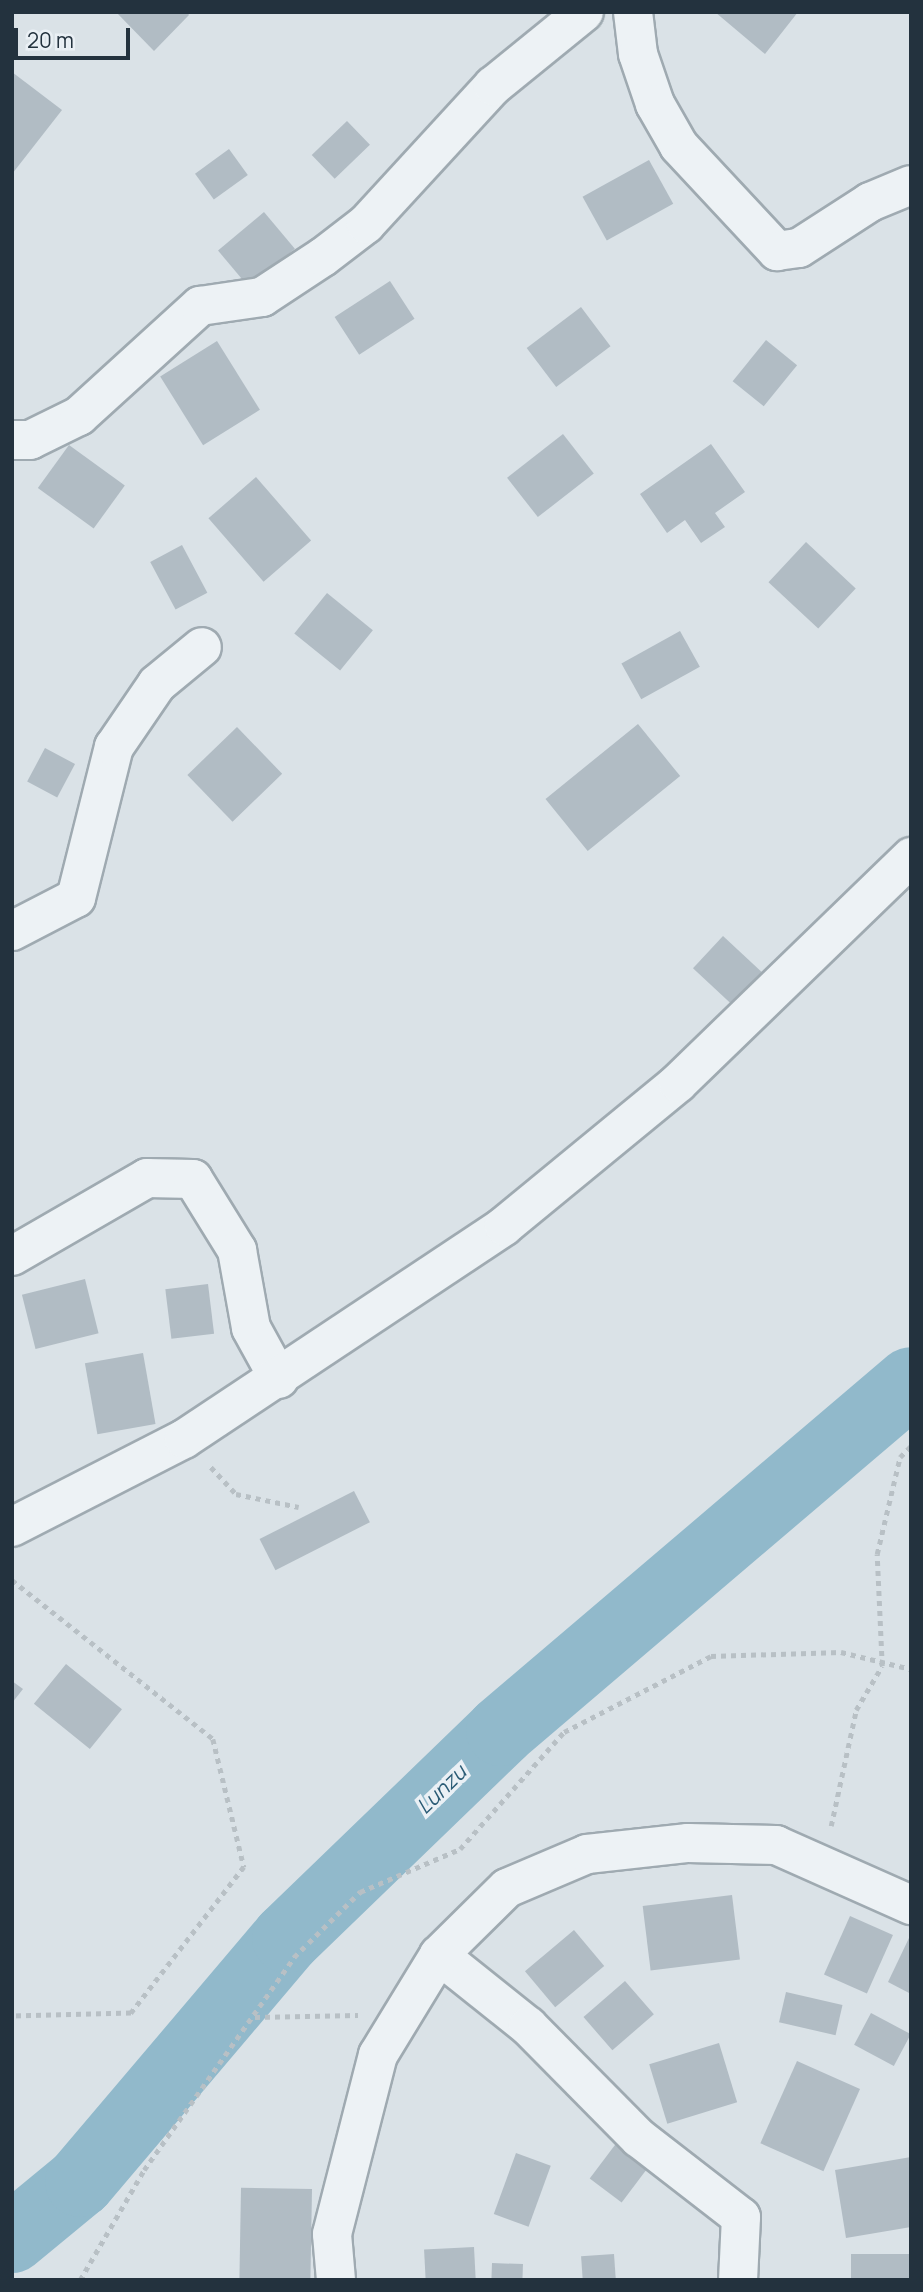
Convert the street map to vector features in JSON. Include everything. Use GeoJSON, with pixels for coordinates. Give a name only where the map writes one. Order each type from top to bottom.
{"type":"FeatureCollection","features":[{"type":"Feature","properties":{"kind":"street"},"geometry":{"type":"LineString","coordinates":[[12,440],[30,440],[79,416],[200,306],[262,297],[323,257],[366,224],[493,86],[584,12]]}},
{"type":"Feature","properties":{"kind":"street"},"geometry":{"type":"LineString","coordinates":[[633,12],[638,54],[673,135],[777,251],[799,248],[870,202],[911,185]]}},
{"type":"Feature","properties":{"kind":"street"},"geometry":{"type":"LineString","coordinates":[[12,931],[76,898],[114,747],[157,684],[202,647]]}},
{"type":"Feature","properties":{"kind":"street"},"geometry":{"type":"LineString","coordinates":[[12,1527],[184,1439],[279,1379],[504,1226],[668,1091],[911,856]]}},
{"type":"Feature","properties":{"kind":"street"},"geometry":{"type":"LineString","coordinates":[[12,1256],[147,1178],[193,1179],[237,1250],[251,1328],[279,1379]]}},
{"type":"Feature","properties":{"kind":"street"},"geometry":{"type":"LineString","coordinates":[[336,2280],[331,2234],[378,2055],[439,1955],[507,1888],[587,1854],[738,1844],[776,1845],[824,1861],[911,1905]]}},
{"type":"Feature","properties":{"kind":"street"},"geometry":{"type":"LineString","coordinates":[[439,1955],[528,2026],[639,2138],[741,2217],[738,2280]]}},
{"type":"Feature","properties":{"kind":"path"},"geometry":{"type":"LineString","coordinates":[[184,1439],[236,1494],[299,1507]]}},
{"type":"Feature","properties":{"kind":"path"},"geometry":{"type":"LineString","coordinates":[[824,1861],[856,1710],[882,1666],[877,1553],[900,1457],[911,1446]]}},
{"type":"Feature","properties":{"kind":"path"},"geometry":{"type":"LineString","coordinates":[[12,1580],[213,1739],[244,1867],[131,2014],[12,2016]]}},
{"type":"Feature","properties":{"kind":"path"},"geometry":{"type":"LineString","coordinates":[[80,2280],[144,2170],[255,2017],[294,1957],[360,1892],[460,1849],[564,1732],[711,1656],[841,1652],[882,1666],[911,1669]]}},
{"type":"Feature","properties":{"kind":"path"},"geometry":{"type":"LineString","coordinates":[[255,2017],[376,2015],[410,2004]]}},
{"type":"Feature","properties":{"kind":"building"},"geometry":{"type":"Polygon","coordinates":[[[116,12],[187,12],[189,15],[154,51],[116,12]]]}},
{"type":"Feature","properties":{"kind":"building"},"geometry":{"type":"Polygon","coordinates":[[[715,12],[798,12],[765,54],[715,12]]]}},
{"type":"Feature","properties":{"kind":"building"},"geometry":{"type":"Polygon","coordinates":[[[12,72],[62,110],[12,174],[12,72]]]}},
{"type":"Feature","properties":{"kind":"building"},"geometry":{"type":"Polygon","coordinates":[[[347,121],[370,145],[335,179],[312,155],[347,121]]]}},
{"type":"Feature","properties":{"kind":"building"},"geometry":{"type":"Polygon","coordinates":[[[229,149],[248,175],[214,200],[195,174],[229,149]]]}},
{"type":"Feature","properties":{"kind":"building"},"geometry":{"type":"Polygon","coordinates":[[[649,160],[673,204],[607,241],[583,197],[649,160]]]}},
{"type":"Feature","properties":{"kind":"building"},"geometry":{"type":"Polygon","coordinates":[[[264,212],[295,249],[249,287],[218,251],[264,212]]]}},
{"type":"Feature","properties":{"kind":"building"},"geometry":{"type":"Polygon","coordinates":[[[390,281],[415,319],[359,355],[335,317],[390,281]]]}},
{"type":"Feature","properties":{"kind":"building"},"geometry":{"type":"Polygon","coordinates":[[[581,307],[610,346],[556,387],[527,348],[581,307]]]}},
{"type":"Feature","properties":{"kind":"building"},"geometry":{"type":"Polygon","coordinates":[[[766,340],[797,365],[764,406],[733,381],[766,340]]]}},
{"type":"Feature","properties":{"kind":"building"},"geometry":{"type":"Polygon","coordinates":[[[217,341],[260,410],[203,445],[160,377],[217,341]]]}},
{"type":"Feature","properties":{"kind":"building"},"geometry":{"type":"Polygon","coordinates":[[[563,434],[594,473],[538,517],[507,478],[563,434]]]}},
{"type":"Feature","properties":{"kind":"building"},"geometry":{"type":"Polygon","coordinates":[[[711,444],[745,492],[715,513],[725,527],[701,543],[685,520],[667,533],[640,494],[711,444]]]}},
{"type":"Feature","properties":{"kind":"building"},"geometry":{"type":"Polygon","coordinates":[[[69,445],[125,486],[94,528],[38,488],[69,445]]]}},
{"type":"Feature","properties":{"kind":"building"},"geometry":{"type":"Polygon","coordinates":[[[256,477],[311,540],[264,582],[208,518],[256,477]]]}},
{"type":"Feature","properties":{"kind":"building"},"geometry":{"type":"Polygon","coordinates":[[[806,542],[856,588],[818,629],[768,582],[806,542]]]}},
{"type":"Feature","properties":{"kind":"building"},"geometry":{"type":"Polygon","coordinates":[[[182,545],[207,593],[176,610],[150,562],[182,545]]]}},
{"type":"Feature","properties":{"kind":"building"},"geometry":{"type":"Polygon","coordinates":[[[327,593],[373,630],[340,671],[294,633],[327,593]]]}},
{"type":"Feature","properties":{"kind":"building"},"geometry":{"type":"Polygon","coordinates":[[[680,631],[700,667],[641,699],[621,663],[680,631]]]}},
{"type":"Feature","properties":{"kind":"building"},"geometry":{"type":"Polygon","coordinates":[[[638,724],[680,776],[588,851],[546,799],[638,724]]]}},
{"type":"Feature","properties":{"kind":"building"},"geometry":{"type":"Polygon","coordinates":[[[237,727],[282,774],[233,822],[187,775],[237,727]]]}},
{"type":"Feature","properties":{"kind":"building"},"geometry":{"type":"Polygon","coordinates":[[[45,748],[75,764],[57,798],[27,782],[45,748]]]}},
{"type":"Feature","properties":{"kind":"building"},"geometry":{"type":"Polygon","coordinates":[[[723,936],[762,973],[732,1005],[693,968],[723,936]]]}},
{"type":"Feature","properties":{"kind":"building"},"geometry":{"type":"Polygon","coordinates":[[[85,1279],[99,1333],[35,1349],[22,1295],[85,1279]]]}},
{"type":"Feature","properties":{"kind":"building"},"geometry":{"type":"Polygon","coordinates":[[[208,1284],[214,1334],[171,1339],[165,1289],[208,1284]]]}},
{"type":"Feature","properties":{"kind":"building"},"geometry":{"type":"Polygon","coordinates":[[[143,1353],[156,1424],[97,1434],[85,1363],[143,1353]]]}},
{"type":"Feature","properties":{"kind":"building"},"geometry":{"type":"Polygon","coordinates":[[[354,1491],[370,1522],[275,1570],[260,1539],[354,1491]]]}},
{"type":"Feature","properties":{"kind":"building"},"geometry":{"type":"Polygon","coordinates":[[[66,1664],[122,1709],[90,1749],[34,1704],[66,1664]]]}},
{"type":"Feature","properties":{"kind":"building"},"geometry":{"type":"Polygon","coordinates":[[[12,1681],[23,1689],[12,1703],[12,1681]]]}},
{"type":"Feature","properties":{"kind":"building"},"geometry":{"type":"Polygon","coordinates":[[[732,1895],[740,1960],[651,1970],[643,1906],[732,1895]]]}},
{"type":"Feature","properties":{"kind":"building"},"geometry":{"type":"Polygon","coordinates":[[[850,1916],[893,1935],[867,1994],[824,1974],[850,1916]]]}},
{"type":"Feature","properties":{"kind":"building"},"geometry":{"type":"Polygon","coordinates":[[[574,1930],[604,1966],[555,2007],[525,1971],[574,1930]]]}},
{"type":"Feature","properties":{"kind":"building"},"geometry":{"type":"Polygon","coordinates":[[[909,1938],[911,1939],[911,1994],[888,1982],[909,1938]]]}},
{"type":"Feature","properties":{"kind":"building"},"geometry":{"type":"Polygon","coordinates":[[[625,1981],[654,2014],[612,2050],[583,2017],[625,1981]]]}},
{"type":"Feature","properties":{"kind":"building"},"geometry":{"type":"Polygon","coordinates":[[[786,1992],[843,2005],[836,2035],[779,2022],[786,1992]]]}},
{"type":"Feature","properties":{"kind":"building"},"geometry":{"type":"Polygon","coordinates":[[[871,2013],[911,2034],[894,2066],[854,2045],[871,2013]]]}},
{"type":"Feature","properties":{"kind":"building"},"geometry":{"type":"Polygon","coordinates":[[[719,2043],[737,2102],[667,2124],[649,2064],[719,2043]]]}},
{"type":"Feature","properties":{"kind":"building"},"geometry":{"type":"Polygon","coordinates":[[[797,2061],[860,2089],[823,2171],[760,2143],[797,2061]]]}},
{"type":"Feature","properties":{"kind":"building"},"geometry":{"type":"Polygon","coordinates":[[[618,2141],[650,2165],[622,2203],[590,2179],[618,2141]]]}},
{"type":"Feature","properties":{"kind":"building"},"geometry":{"type":"Polygon","coordinates":[[[516,2153],[551,2166],[529,2227],[494,2214],[516,2153]]]}},
{"type":"Feature","properties":{"kind":"building"},"geometry":{"type":"Polygon","coordinates":[[[911,2157],[911,2227],[846,2238],[835,2170],[911,2157]]]}},
{"type":"Feature","properties":{"kind":"building"},"geometry":{"type":"Polygon","coordinates":[[[241,2188],[312,2189],[310,2280],[239,2279],[241,2188]]]}},
{"type":"Feature","properties":{"kind":"building"},"geometry":{"type":"Polygon","coordinates":[[[474,2247],[476,2280],[426,2280],[424,2250],[474,2247]]]}},
{"type":"Feature","properties":{"kind":"building"},"geometry":{"type":"Polygon","coordinates":[[[614,2254],[616,2280],[583,2280],[581,2256],[614,2254]]]}},
{"type":"Feature","properties":{"kind":"building"},"geometry":{"type":"Polygon","coordinates":[[[851,2254],[911,2254],[911,2280],[851,2280],[851,2254]]]}},
{"type":"Feature","properties":{"kind":"building"},"geometry":{"type":"Polygon","coordinates":[[[492,2263],[523,2264],[522,2280],[491,2280],[492,2263]]]}},
{"type":"Feature","properties":{"kind":"waterway","name":"Lunzu"},"geometry":{"type":"LineString","coordinates":[[12,2238],[80,2182],[287,1938],[501,1731],[911,1382]]}}]}
